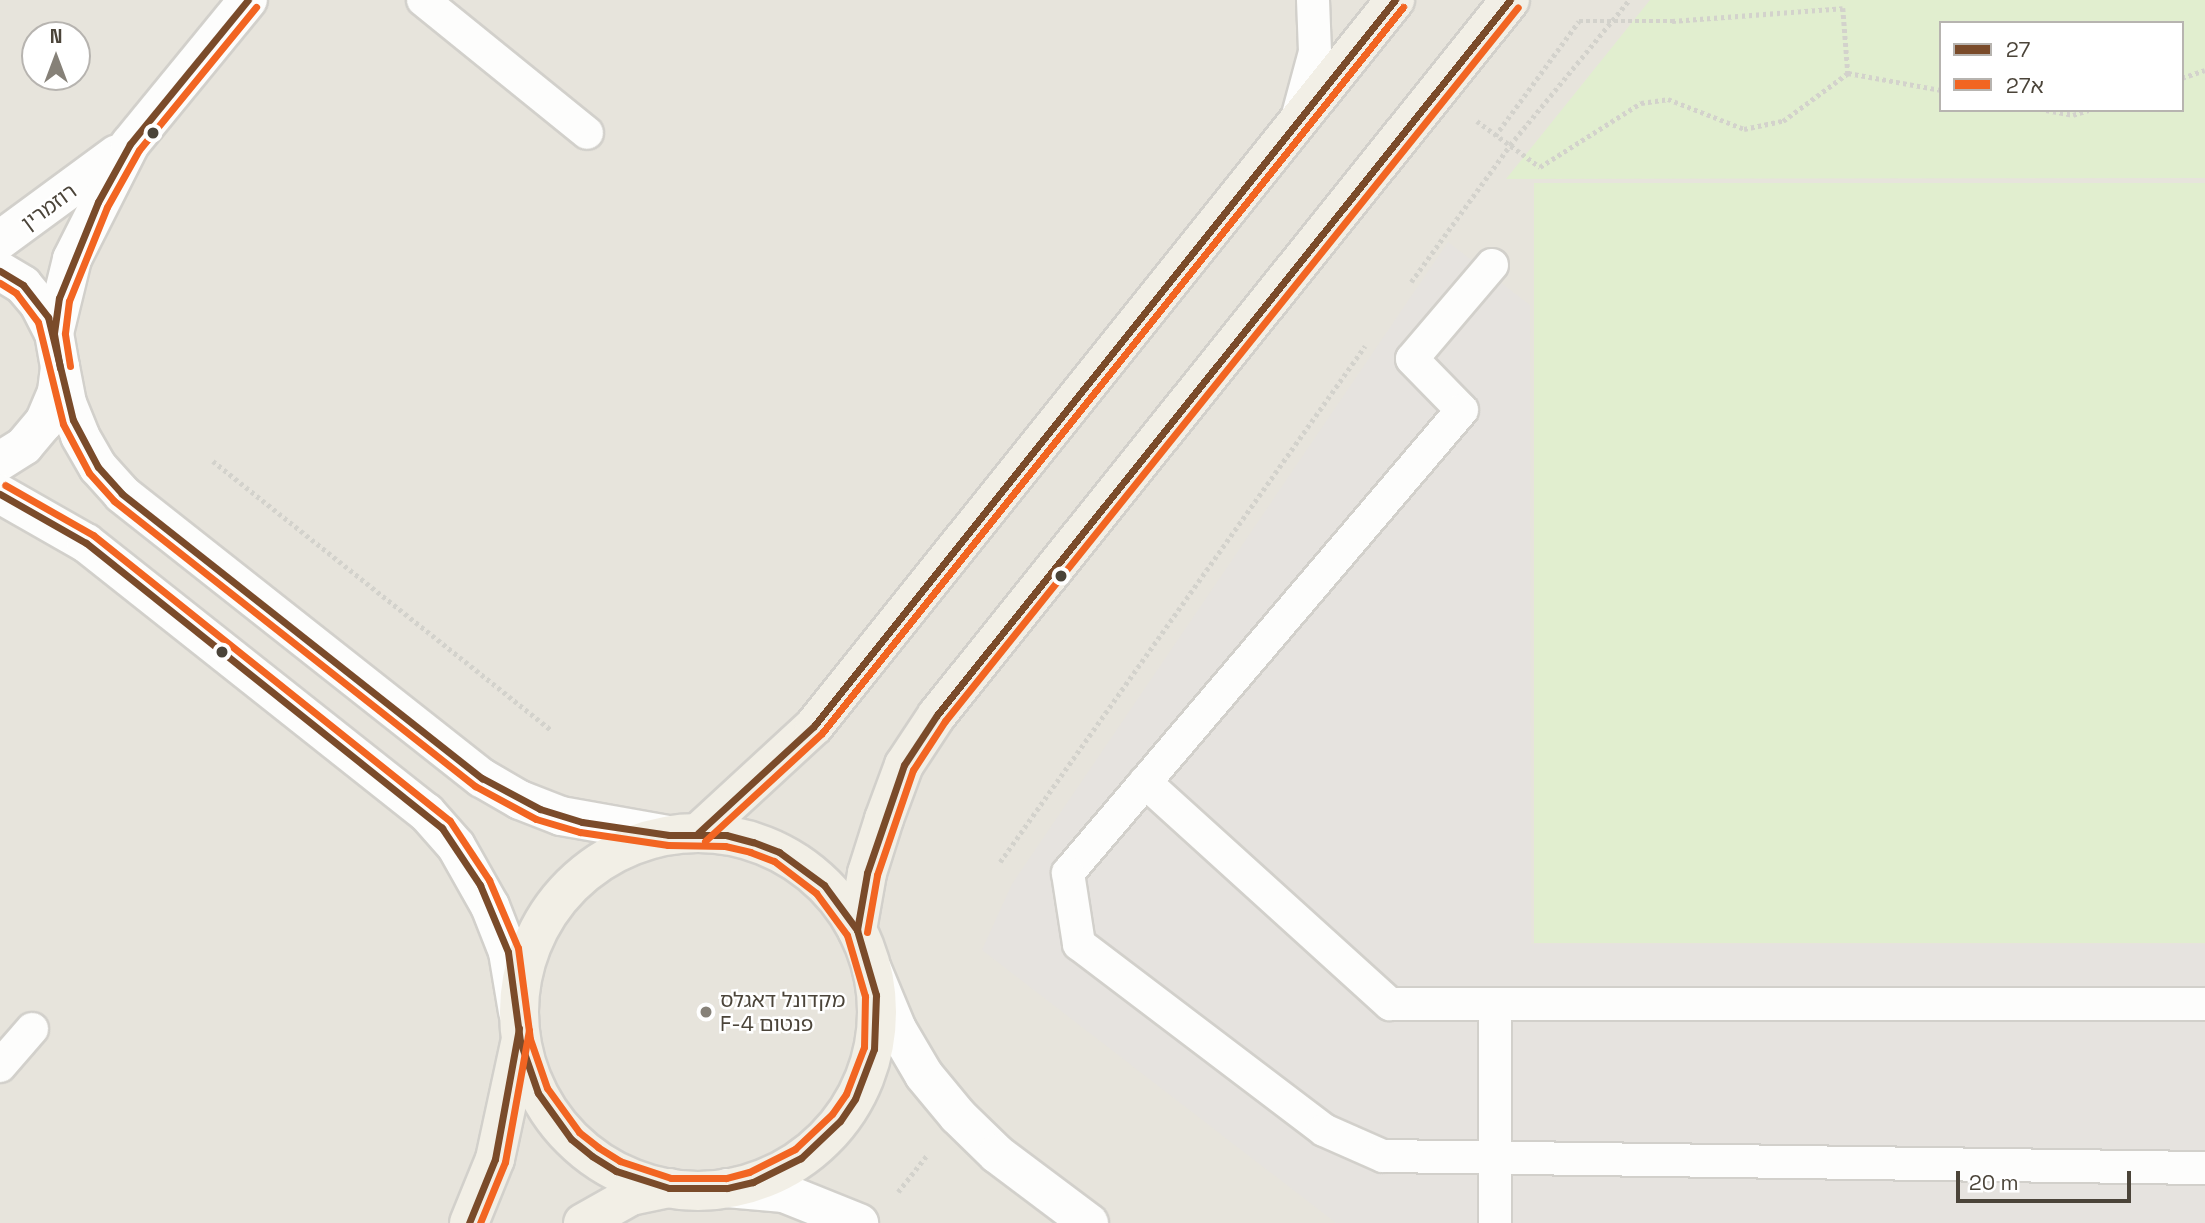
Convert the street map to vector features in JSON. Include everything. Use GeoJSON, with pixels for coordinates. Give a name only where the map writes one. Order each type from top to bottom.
{"type":"FeatureCollection","features":[{"type":"Feature","properties":{"kind":"main road"},"geometry":{"type":"LineString","coordinates":[[683,834],[814,726],[1395,0]]}},
{"type":"Feature","properties":{"kind":"main road"},"geometry":{"type":"LineString","coordinates":[[857,930],[867,873],[904,765],[937,715],[1510,0]]}},
{"type":"Feature","properties":{"kind":"main road"},"geometry":{"type":"LineString","coordinates":[[469,1223],[495,1159],[519,1027],[527,957],[552,907],[592,867],[616,853],[683,834],[726,835],[779,852],[824,884],[857,930],[872,969],[877,1022],[874,1049],[855,1099],[840,1121],[801,1158],[752,1182],[727,1188],[669,1188],[631,1196],[583,1223]]}},
{"type":"Feature","properties":{"kind":"main road"},"geometry":{"type":"LineString","coordinates":[[519,1027],[538,1093],[571,1139],[616,1171],[669,1188]]}},
{"type":"Feature","properties":{"kind":"street","name":"רוזמרין"},"geometry":{"type":"LineString","coordinates":[[0,461],[24,446],[44,422],[57,392],[57,350],[72,259],[130,144],[248,0]]}},
{"type":"Feature","properties":{"kind":"street","name":"רוזמרין"},"geometry":{"type":"LineString","coordinates":[[0,240],[130,144]]}},
{"type":"Feature","properties":{"kind":"street"},"geometry":{"type":"LineString","coordinates":[[0,271],[34,297],[57,350],[67,403],[80,436],[98,467],[122,494],[482,778],[520,800],[561,816],[683,834]]}},
{"type":"Feature","properties":{"kind":"street"},"geometry":{"type":"LineString","coordinates":[[0,494],[86,543],[426,812],[456,846],[490,906],[508,952],[519,1027]]}},
{"type":"Feature","properties":{"kind":"street"},"geometry":{"type":"LineString","coordinates":[[872,969],[897,1030],[924,1075],[958,1116],[1015,1168],[1089,1223]]}},
{"type":"Feature","properties":{"kind":"street"},"geometry":{"type":"LineString","coordinates":[[727,1188],[784,1193],[859,1223]]}},
{"type":"Feature","properties":{"kind":"lane"},"geometry":{"type":"LineString","coordinates":[[423,0],[587,133]]}},
{"type":"Feature","properties":{"kind":"lane"},"geometry":{"type":"LineString","coordinates":[[1294,127],[1315,52],[1313,0]]}},
{"type":"Feature","properties":{"kind":"lane"},"geometry":{"type":"LineString","coordinates":[[1492,265],[1412,359],[1461,410],[1068,873],[1079,944],[1324,1130],[1384,1156],[2205,1168]]}},
{"type":"Feature","properties":{"kind":"lane"},"geometry":{"type":"LineString","coordinates":[[1145,782],[1390,1004],[2205,1004]]}},
{"type":"Feature","properties":{"kind":"lane"},"geometry":{"type":"LineString","coordinates":[[1495,1004],[1495,1223]]}},
{"type":"Feature","properties":{"kind":"lane"},"geometry":{"type":"LineString","coordinates":[[0,1066],[32,1030]]}},
{"type":"Feature","properties":{"kind":"path"},"geometry":{"type":"LineString","coordinates":[[1404,293],[1510,145],[1629,0]]}},
{"type":"Feature","properties":{"kind":"path"},"geometry":{"type":"LineString","coordinates":[[1495,136],[1579,21],[1843,8],[1848,73]]}},
{"type":"Feature","properties":{"kind":"path"},"geometry":{"type":"LineString","coordinates":[[2184,77],[2205,70]]}},
{"type":"Feature","properties":{"kind":"path"},"geometry":{"type":"LineString","coordinates":[[1437,90],[1539,167],[1641,103],[1668,99],[1744,129],[1783,121],[1848,73],[1939,90]]}},
{"type":"Feature","properties":{"kind":"path"},"geometry":{"type":"LineString","coordinates":[[2057,112],[2073,115],[2082,112]]}},
{"type":"Feature","properties":{"kind":"path"},"geometry":{"type":"LineString","coordinates":[[1000,862],[1371,338]]}},
{"type":"Feature","properties":{"kind":"path"},"geometry":{"type":"LineString","coordinates":[[213,461],[550,729]]}},
{"type":"Feature","properties":{"kind":"path"},"geometry":{"type":"LineString","coordinates":[[890,1202],[958,1116]]}},
{"type":"Feature","properties":{"kind":"shaded area"},"geometry":{"type":"Polygon","coordinates":[[[0,0],[2205,0],[2205,1223],[0,1223],[0,0]]]}},
{"type":"Feature","properties":{"kind":"shaded area"},"geometry":{"type":"Polygon","coordinates":[[[1448,242],[1530,305],[1531,944],[2205,944],[2205,1223],[1336,1223],[982,950],[1012,884],[1448,242]]]}},
{"type":"Feature","properties":{"kind":"green space"},"geometry":{"type":"Polygon","coordinates":[[[1650,0],[2205,0],[2205,178],[1506,179],[1650,0]]]}},
{"type":"Feature","properties":{"kind":"green space"},"geometry":{"type":"Polygon","coordinates":[[[1534,183],[2205,183],[2205,943],[1534,943],[1534,183]]]}},
{"type":"Feature","properties":{"kind":"transit line","name":"27"},"geometry":{"type":"LineString","coordinates":[[60,368],[54,333],[59,298],[98,202],[130,144],[248,0]]}},
{"type":"Feature","properties":{"kind":"transit line","name":"27"},"geometry":{"type":"LineString","coordinates":[[698,833],[814,726],[1395,0]]}},
{"type":"Feature","properties":{"kind":"transit line","name":"27"},"geometry":{"type":"LineString","coordinates":[[857,930],[867,873],[904,765],[937,715],[1510,0]]}},
{"type":"Feature","properties":{"kind":"transit line","name":"27א"},"geometry":{"type":"LineString","coordinates":[[70,366],[65,333],[69,301],[107,207],[139,150],[256,7]]}},
{"type":"Feature","properties":{"kind":"transit line","name":"27א"},"geometry":{"type":"LineString","coordinates":[[705,841],[822,733],[1403,7]]}},
{"type":"Feature","properties":{"kind":"transit line","name":"27א"},"geometry":{"type":"LineString","coordinates":[[867,932],[877,875],[913,770],[945,721],[1518,7]]}},
{"type":"Feature","properties":{"kind":"transit line","name":"27"},"geometry":{"type":"LineString","coordinates":[[0,271],[23,285],[48,317],[73,420],[98,467],[122,494],[482,778],[540,809],[582,822],[669,835],[726,835],[753,842],[779,852],[824,885],[857,930],[876,995],[874,1049],[855,1099],[840,1121],[801,1158],[753,1182],[727,1188],[669,1188],[616,1171],[592,1156],[571,1139],[538,1093],[520,1041],[508,952],[480,885],[442,828],[86,543],[0,494]]}},
{"type":"Feature","properties":{"kind":"transit line","name":"27א"},"geometry":{"type":"LineString","coordinates":[[0,283],[16,293],[38,322],[63,424],[89,473],[114,501],[475,786],[536,819],[580,832],[668,845],[725,846],[750,852],[774,861],[816,893],[847,935],[865,996],[864,1047],[846,1094],[832,1114],[795,1149],[749,1172],[726,1178],[671,1178],[620,1161],[598,1147],[579,1132],[547,1088],[530,1039],[518,948],[489,880],[450,821],[93,535],[5,485]]}},
{"type":"Feature","properties":{"kind":"transit line","name":"27"},"geometry":{"type":"LineString","coordinates":[[469,1223],[495,1159],[519,1028]]}},
{"type":"Feature","properties":{"kind":"transit line","name":"27א"},"geometry":{"type":"LineString","coordinates":[[480,1223],[505,1162],[529,1030]]}},
{"type":"Feature","properties":{"kind":"place","name":"מקדונל דאגלס F-4 פנטום"},"geometry":{"type":"Point","coordinates":[706,1012]}}]}
